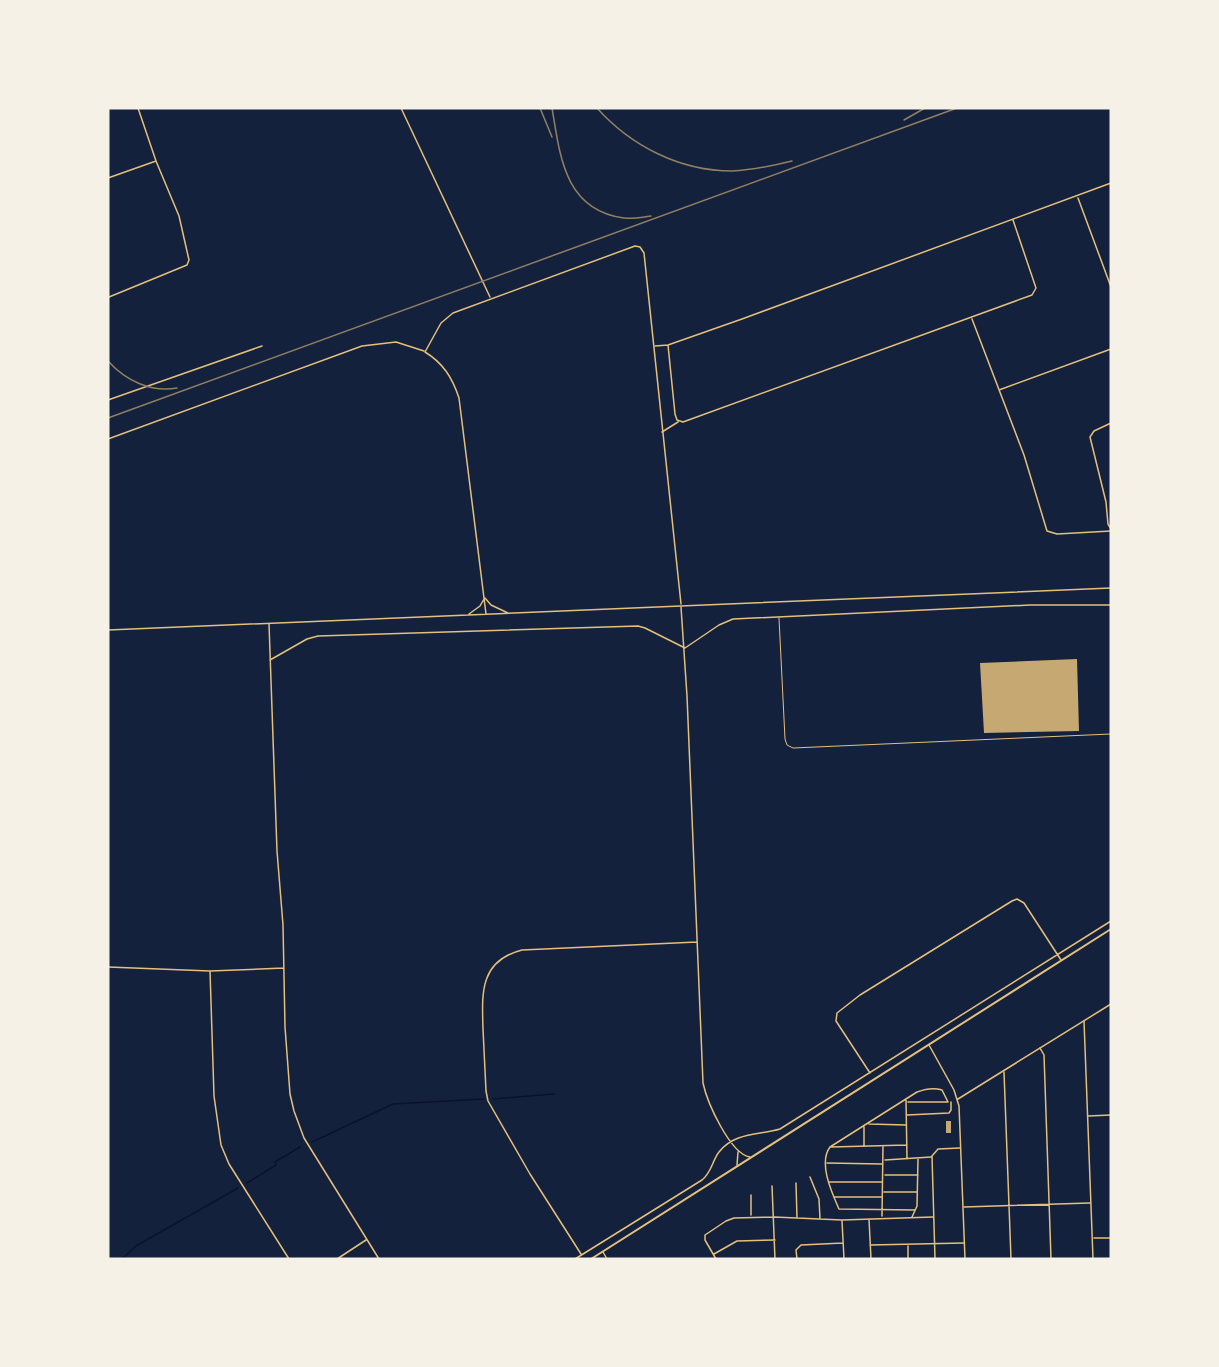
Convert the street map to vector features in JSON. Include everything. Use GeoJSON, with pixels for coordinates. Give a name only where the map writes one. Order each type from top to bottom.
{"type":"FeatureCollection","features":[{"type":"Feature","properties":{"kind":"main road"},"geometry":{"type":"LineString","coordinates":[[591,1259],[1111,929]]}},
{"type":"Feature","properties":{"kind":"street"},"geometry":{"type":"LineString","coordinates":[[109,297],[187,265],[189,260],[179,216],[156,161],[138,108]]}},
{"type":"Feature","properties":{"kind":"street"},"geometry":{"type":"LineString","coordinates":[[401,108],[490,297]]}},
{"type":"Feature","properties":{"kind":"street"},"geometry":{"type":"LineString","coordinates":[[108,178],[156,161]]}},
{"type":"Feature","properties":{"kind":"street"},"geometry":{"type":"LineString","coordinates":[[654,346],[668,345],[1111,183]]}},
{"type":"Feature","properties":{"kind":"street"},"geometry":{"type":"LineString","coordinates":[[1077,196],[1111,287]]}},
{"type":"Feature","properties":{"kind":"street"},"geometry":{"type":"LineString","coordinates":[[662,432],[679,422],[1032,295],[1036,291],[1013,220]]}},
{"type":"Feature","properties":{"kind":"street"},"geometry":{"type":"LineString","coordinates":[[425,352],[446,317],[490,297],[637,246],[644,253],[684,648],[703,1083],[712,1111],[731,1142],[737,1151],[750,1157]]}},
{"type":"Feature","properties":{"kind":"street"},"geometry":{"type":"LineString","coordinates":[[1104,268],[1111,266]]}},
{"type":"Feature","properties":{"kind":"street"},"geometry":{"type":"LineString","coordinates":[[971,318],[1024,455],[1048,533],[1111,530],[1090,437],[1094,431],[1111,423]]}},
{"type":"Feature","properties":{"kind":"street"},"geometry":{"type":"LineString","coordinates":[[108,439],[362,346],[396,342],[425,352],[448,372],[459,398],[486,615]]}},
{"type":"Feature","properties":{"kind":"street"},"geometry":{"type":"LineString","coordinates":[[668,345],[675,414],[679,422]]}},
{"type":"Feature","properties":{"kind":"street"},"geometry":{"type":"LineString","coordinates":[[108,400],[262,346]]}},
{"type":"Feature","properties":{"kind":"street"},"geometry":{"type":"LineString","coordinates":[[999,390],[1111,349]]}},
{"type":"Feature","properties":{"kind":"street"},"geometry":{"type":"LineString","coordinates":[[108,630],[1111,588]]}},
{"type":"Feature","properties":{"kind":"street"},"geometry":{"type":"LineString","coordinates":[[484,598],[491,605],[509,614]]}},
{"type":"Feature","properties":{"kind":"street"},"geometry":{"type":"LineString","coordinates":[[466,616],[480,606],[484,598]]}},
{"type":"Feature","properties":{"kind":"street"},"geometry":{"type":"LineString","coordinates":[[684,648],[730,620],[1030,605],[1111,605]]}},
{"type":"Feature","properties":{"kind":"street"},"geometry":{"type":"LineString","coordinates":[[269,623],[288,1079],[294,1111],[310,1148],[379,1259]]}},
{"type":"Feature","properties":{"kind":"street"},"geometry":{"type":"LineString","coordinates":[[270,660],[307,639],[318,636],[638,626],[684,648]]}},
{"type":"Feature","properties":{"kind":"street"},"geometry":{"type":"LineString","coordinates":[[870,1072],[836,1021],[839,1010],[1015,899],[1020,900],[1029,908],[1062,960]]}},
{"type":"Feature","properties":{"kind":"street"},"geometry":{"type":"LineString","coordinates":[[575,1259],[702,1180],[709,1173],[721,1150],[731,1142],[753,1133],[780,1129],[1111,921]]}},
{"type":"Feature","properties":{"kind":"street"},"geometry":{"type":"LineString","coordinates":[[582,1255],[530,1174],[488,1101],[482,995],[486,977],[491,968],[503,958],[512,952],[522,950],[696,942]]}},
{"type":"Feature","properties":{"kind":"street"},"geometry":{"type":"LineString","coordinates":[[108,967],[210,971],[284,968]]}},
{"type":"Feature","properties":{"kind":"street"},"geometry":{"type":"LineString","coordinates":[[210,971],[214,1096],[221,1145],[229,1164],[289,1259]]}},
{"type":"Feature","properties":{"kind":"street"},"geometry":{"type":"LineString","coordinates":[[906,1101],[949,1102],[958,1100],[1111,1004]]}},
{"type":"Feature","properties":{"kind":"street"},"geometry":{"type":"LineString","coordinates":[[1084,1021],[1093,1259]]}},
{"type":"Feature","properties":{"kind":"street"},"geometry":{"type":"LineString","coordinates":[[929,1044],[958,1100],[965,1259]]}},
{"type":"Feature","properties":{"kind":"street"},"geometry":{"type":"LineString","coordinates":[[1040,1048],[1044,1055],[1051,1259]]}},
{"type":"Feature","properties":{"kind":"street"},"geometry":{"type":"LineString","coordinates":[[1004,1072],[1011,1259]]}},
{"type":"Feature","properties":{"kind":"street"},"geometry":{"type":"LineString","coordinates":[[906,1115],[949,1113],[951,1110],[942,1090],[925,1089],[830,1147],[826,1154],[826,1163],[828,1182],[840,1210],[915,1210]]}},
{"type":"Feature","properties":{"kind":"street"},"geometry":{"type":"LineString","coordinates":[[906,1101],[907,1160]]}},
{"type":"Feature","properties":{"kind":"street"},"geometry":{"type":"LineString","coordinates":[[1088,1116],[1111,1115]]}},
{"type":"Feature","properties":{"kind":"street"},"geometry":{"type":"LineString","coordinates":[[865,1125],[907,1125]]}},
{"type":"Feature","properties":{"kind":"street"},"geometry":{"type":"LineString","coordinates":[[864,1146],[865,1125]]}},
{"type":"Feature","properties":{"kind":"street"},"geometry":{"type":"LineString","coordinates":[[881,1218],[884,1192],[883,1145]]}},
{"type":"Feature","properties":{"kind":"street"},"geometry":{"type":"LineString","coordinates":[[830,1147],[907,1145]]}},
{"type":"Feature","properties":{"kind":"street"},"geometry":{"type":"LineString","coordinates":[[884,1160],[918,1159],[932,1156],[938,1149],[961,1148]]}},
{"type":"Feature","properties":{"kind":"street"},"geometry":{"type":"LineString","coordinates":[[737,1151],[737,1166]]}},
{"type":"Feature","properties":{"kind":"street"},"geometry":{"type":"LineString","coordinates":[[932,1156],[935,1259]]}},
{"type":"Feature","properties":{"kind":"street"},"geometry":{"type":"LineString","coordinates":[[912,1217],[918,1192],[918,1159]]}},
{"type":"Feature","properties":{"kind":"street"},"geometry":{"type":"LineString","coordinates":[[826,1163],[884,1164]]}},
{"type":"Feature","properties":{"kind":"street"},"geometry":{"type":"LineString","coordinates":[[884,1175],[918,1174]]}},
{"type":"Feature","properties":{"kind":"street"},"geometry":{"type":"LineString","coordinates":[[810,1177],[819,1199],[820,1219]]}},
{"type":"Feature","properties":{"kind":"street"},"geometry":{"type":"LineString","coordinates":[[828,1182],[883,1182]]}},
{"type":"Feature","properties":{"kind":"street"},"geometry":{"type":"LineString","coordinates":[[796,1183],[797,1218]]}},
{"type":"Feature","properties":{"kind":"street"},"geometry":{"type":"LineString","coordinates":[[772,1186],[775,1259]]}},
{"type":"Feature","properties":{"kind":"street"},"geometry":{"type":"LineString","coordinates":[[884,1192],[918,1192]]}},
{"type":"Feature","properties":{"kind":"street"},"geometry":{"type":"LineString","coordinates":[[751,1195],[751,1217]]}},
{"type":"Feature","properties":{"kind":"street"},"geometry":{"type":"LineString","coordinates":[[834,1197],[883,1197]]}},
{"type":"Feature","properties":{"kind":"street"},"geometry":{"type":"LineString","coordinates":[[963,1207],[1090,1203]]}},
{"type":"Feature","properties":{"kind":"street"},"geometry":{"type":"LineString","coordinates":[[716,1259],[705,1240],[707,1233],[729,1219],[774,1217],[842,1220],[933,1217]]}},
{"type":"Feature","properties":{"kind":"street"},"geometry":{"type":"LineString","coordinates":[[869,1219],[871,1259]]}},
{"type":"Feature","properties":{"kind":"street"},"geometry":{"type":"LineString","coordinates":[[842,1220],[844,1259]]}},
{"type":"Feature","properties":{"kind":"street"},"geometry":{"type":"LineString","coordinates":[[1092,1238],[1111,1238]]}},
{"type":"Feature","properties":{"kind":"street"},"geometry":{"type":"LineString","coordinates":[[337,1259],[367,1240]]}},
{"type":"Feature","properties":{"kind":"street"},"geometry":{"type":"LineString","coordinates":[[713,1255],[737,1241],[775,1240]]}},
{"type":"Feature","properties":{"kind":"street"},"geometry":{"type":"LineString","coordinates":[[797,1259],[796,1250],[801,1245],[843,1243]]}},
{"type":"Feature","properties":{"kind":"street"},"geometry":{"type":"LineString","coordinates":[[870,1245],[964,1243]]}},
{"type":"Feature","properties":{"kind":"street"},"geometry":{"type":"LineString","coordinates":[[908,1245],[908,1259]]}},
{"type":"Feature","properties":{"kind":"street"},"geometry":{"type":"LineString","coordinates":[[603,1252],[607,1259]]}},
{"type":"Feature","properties":{"kind":"lane"},"geometry":{"type":"LineString","coordinates":[[779,618],[785,739],[787,745],[793,748],[1111,734]]}},
{"type":"Feature","properties":{"kind":"building"},"geometry":{"type":"Polygon","coordinates":[[[1077,659],[1079,731],[984,733],[980,663],[1077,659]]]}},
{"type":"Feature","properties":{"kind":"building"},"geometry":{"type":"Polygon","coordinates":[[[946,1121],[951,1121],[951,1133],[946,1133],[946,1121]]]}},
{"type":"Feature","properties":{"kind":"waterway"},"geometry":{"type":"LineString","coordinates":[[493,1099],[554,1094]]}},
{"type":"Feature","properties":{"kind":"waterway"},"geometry":{"type":"LineString","coordinates":[[312,1142],[393,1104],[484,1099]]}},
{"type":"Feature","properties":{"kind":"waterway"},"geometry":{"type":"LineString","coordinates":[[247,1183],[300,1147]]}},
{"type":"Feature","properties":{"kind":"waterway"},"geometry":{"type":"LineString","coordinates":[[122,1259],[136,1246],[238,1188]]}},
{"type":"Feature","properties":{"kind":"railway"},"geometry":{"type":"LineString","coordinates":[[540,108],[552,137]]}},
{"type":"Feature","properties":{"kind":"railway"},"geometry":{"type":"LineString","coordinates":[[552,108],[562,161],[568,178],[577,192],[589,204],[604,213],[624,218],[651,216]]}},
{"type":"Feature","properties":{"kind":"railway"},"geometry":{"type":"LineString","coordinates":[[597,108],[610,122],[641,145],[675,161],[713,170],[732,171],[762,168],[792,161]]}},
{"type":"Feature","properties":{"kind":"railway"},"geometry":{"type":"LineString","coordinates":[[904,120],[925,108]]}},
{"type":"Feature","properties":{"kind":"railway"},"geometry":{"type":"LineString","coordinates":[[108,418],[957,108]]}},
{"type":"Feature","properties":{"kind":"railway"},"geometry":{"type":"LineString","coordinates":[[108,361],[122,374],[139,384],[158,389],[177,388]]}}]}
